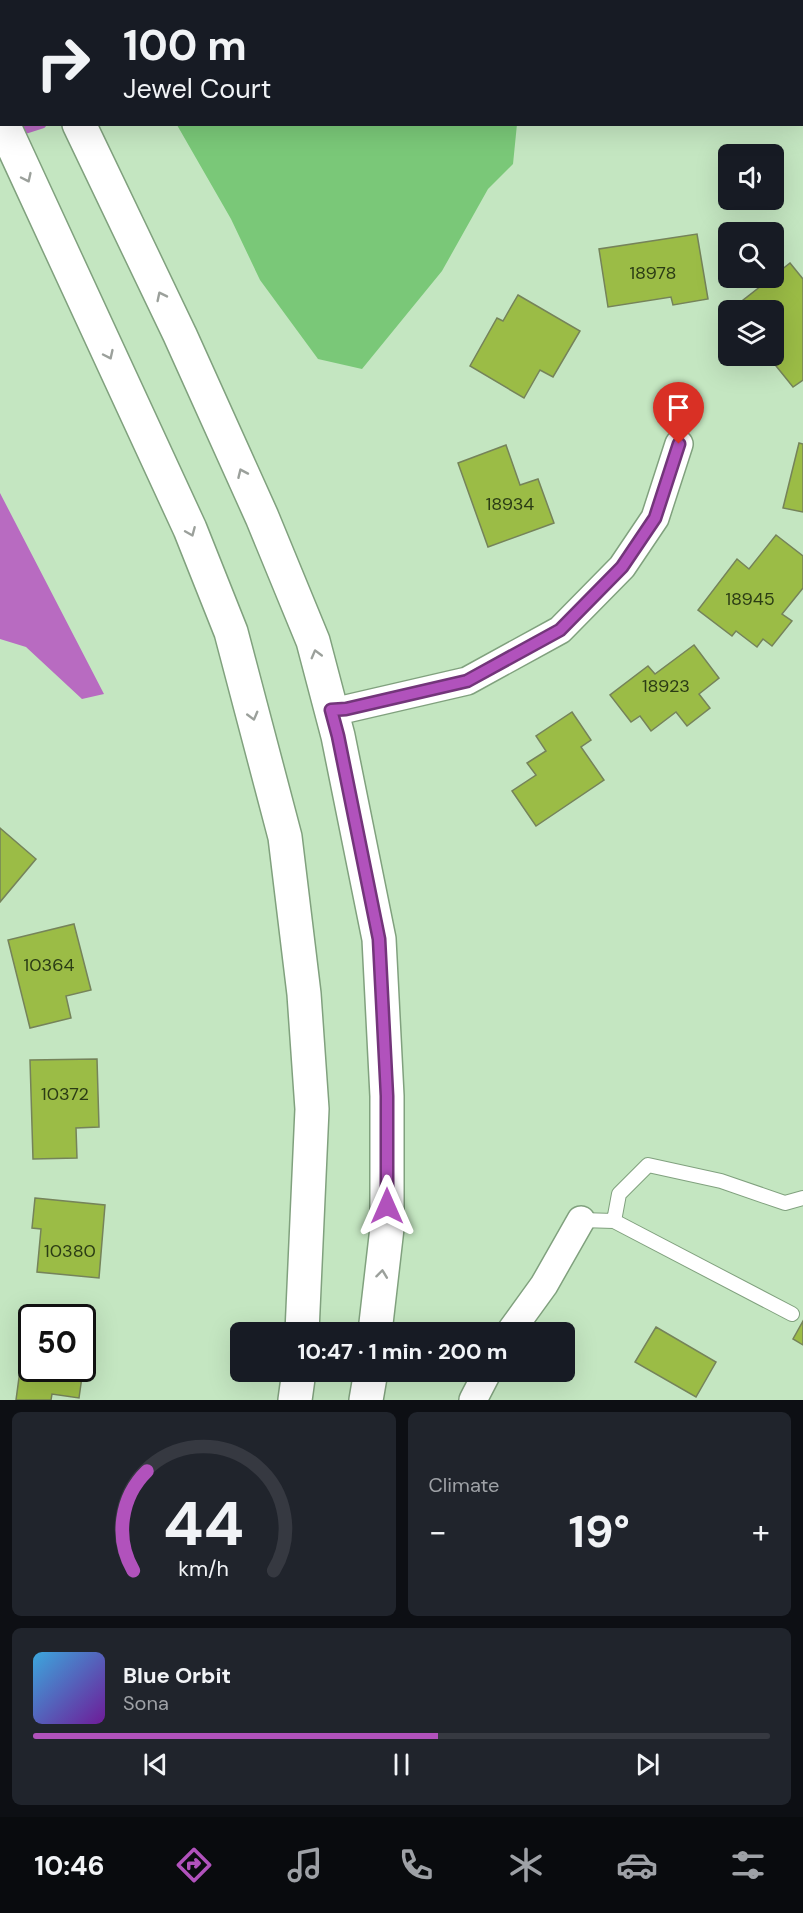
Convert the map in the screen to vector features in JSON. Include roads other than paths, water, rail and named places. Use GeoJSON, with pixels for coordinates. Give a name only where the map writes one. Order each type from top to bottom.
{"type":"FeatureCollection","features":[{"type":"Feature","properties":{"kind":"main road"},"geometry":{"type":"LineString","coordinates":[[3,126],[207,570],[231,632],[285,837],[304,994],[312,1109],[302,1322]]}},
{"type":"Feature","properties":{"kind":"main road"},"geometry":{"type":"LineString","coordinates":[[80,126],[180,335],[262,517],[313,641],[331,710],[379,939],[387,1096],[387,1228],[376,1322]]}},
{"type":"Feature","properties":{"kind":"main road"},"geometry":{"type":"LineString","coordinates":[[295,1400],[297,1382]]}},
{"type":"Feature","properties":{"kind":"main road"},"geometry":{"type":"LineString","coordinates":[[366,1400],[368,1382]]}},
{"type":"Feature","properties":{"kind":"street"},"geometry":{"type":"LineString","coordinates":[[331,710],[346,709],[467,681],[560,630],[622,567],[655,518],[679,444]]}},
{"type":"Feature","properties":{"kind":"street"},"geometry":{"type":"LineString","coordinates":[[517,1322],[544,1285],[581,1220]]}},
{"type":"Feature","properties":{"kind":"street"},"geometry":{"type":"LineString","coordinates":[[473,1400],[482,1382]]}},
{"type":"Feature","properties":{"kind":"lane"},"geometry":{"type":"LineString","coordinates":[[614,1221],[619,1194],[648,1165],[721,1181],[785,1203],[803,1198]]}},
{"type":"Feature","properties":{"kind":"lane"},"geometry":{"type":"LineString","coordinates":[[581,1220],[614,1221],[792,1314]]}},
{"type":"Feature","properties":{"kind":"waterway"},"geometry":{"type":"LineString","coordinates":[[14,133],[36,126]]}}]}
